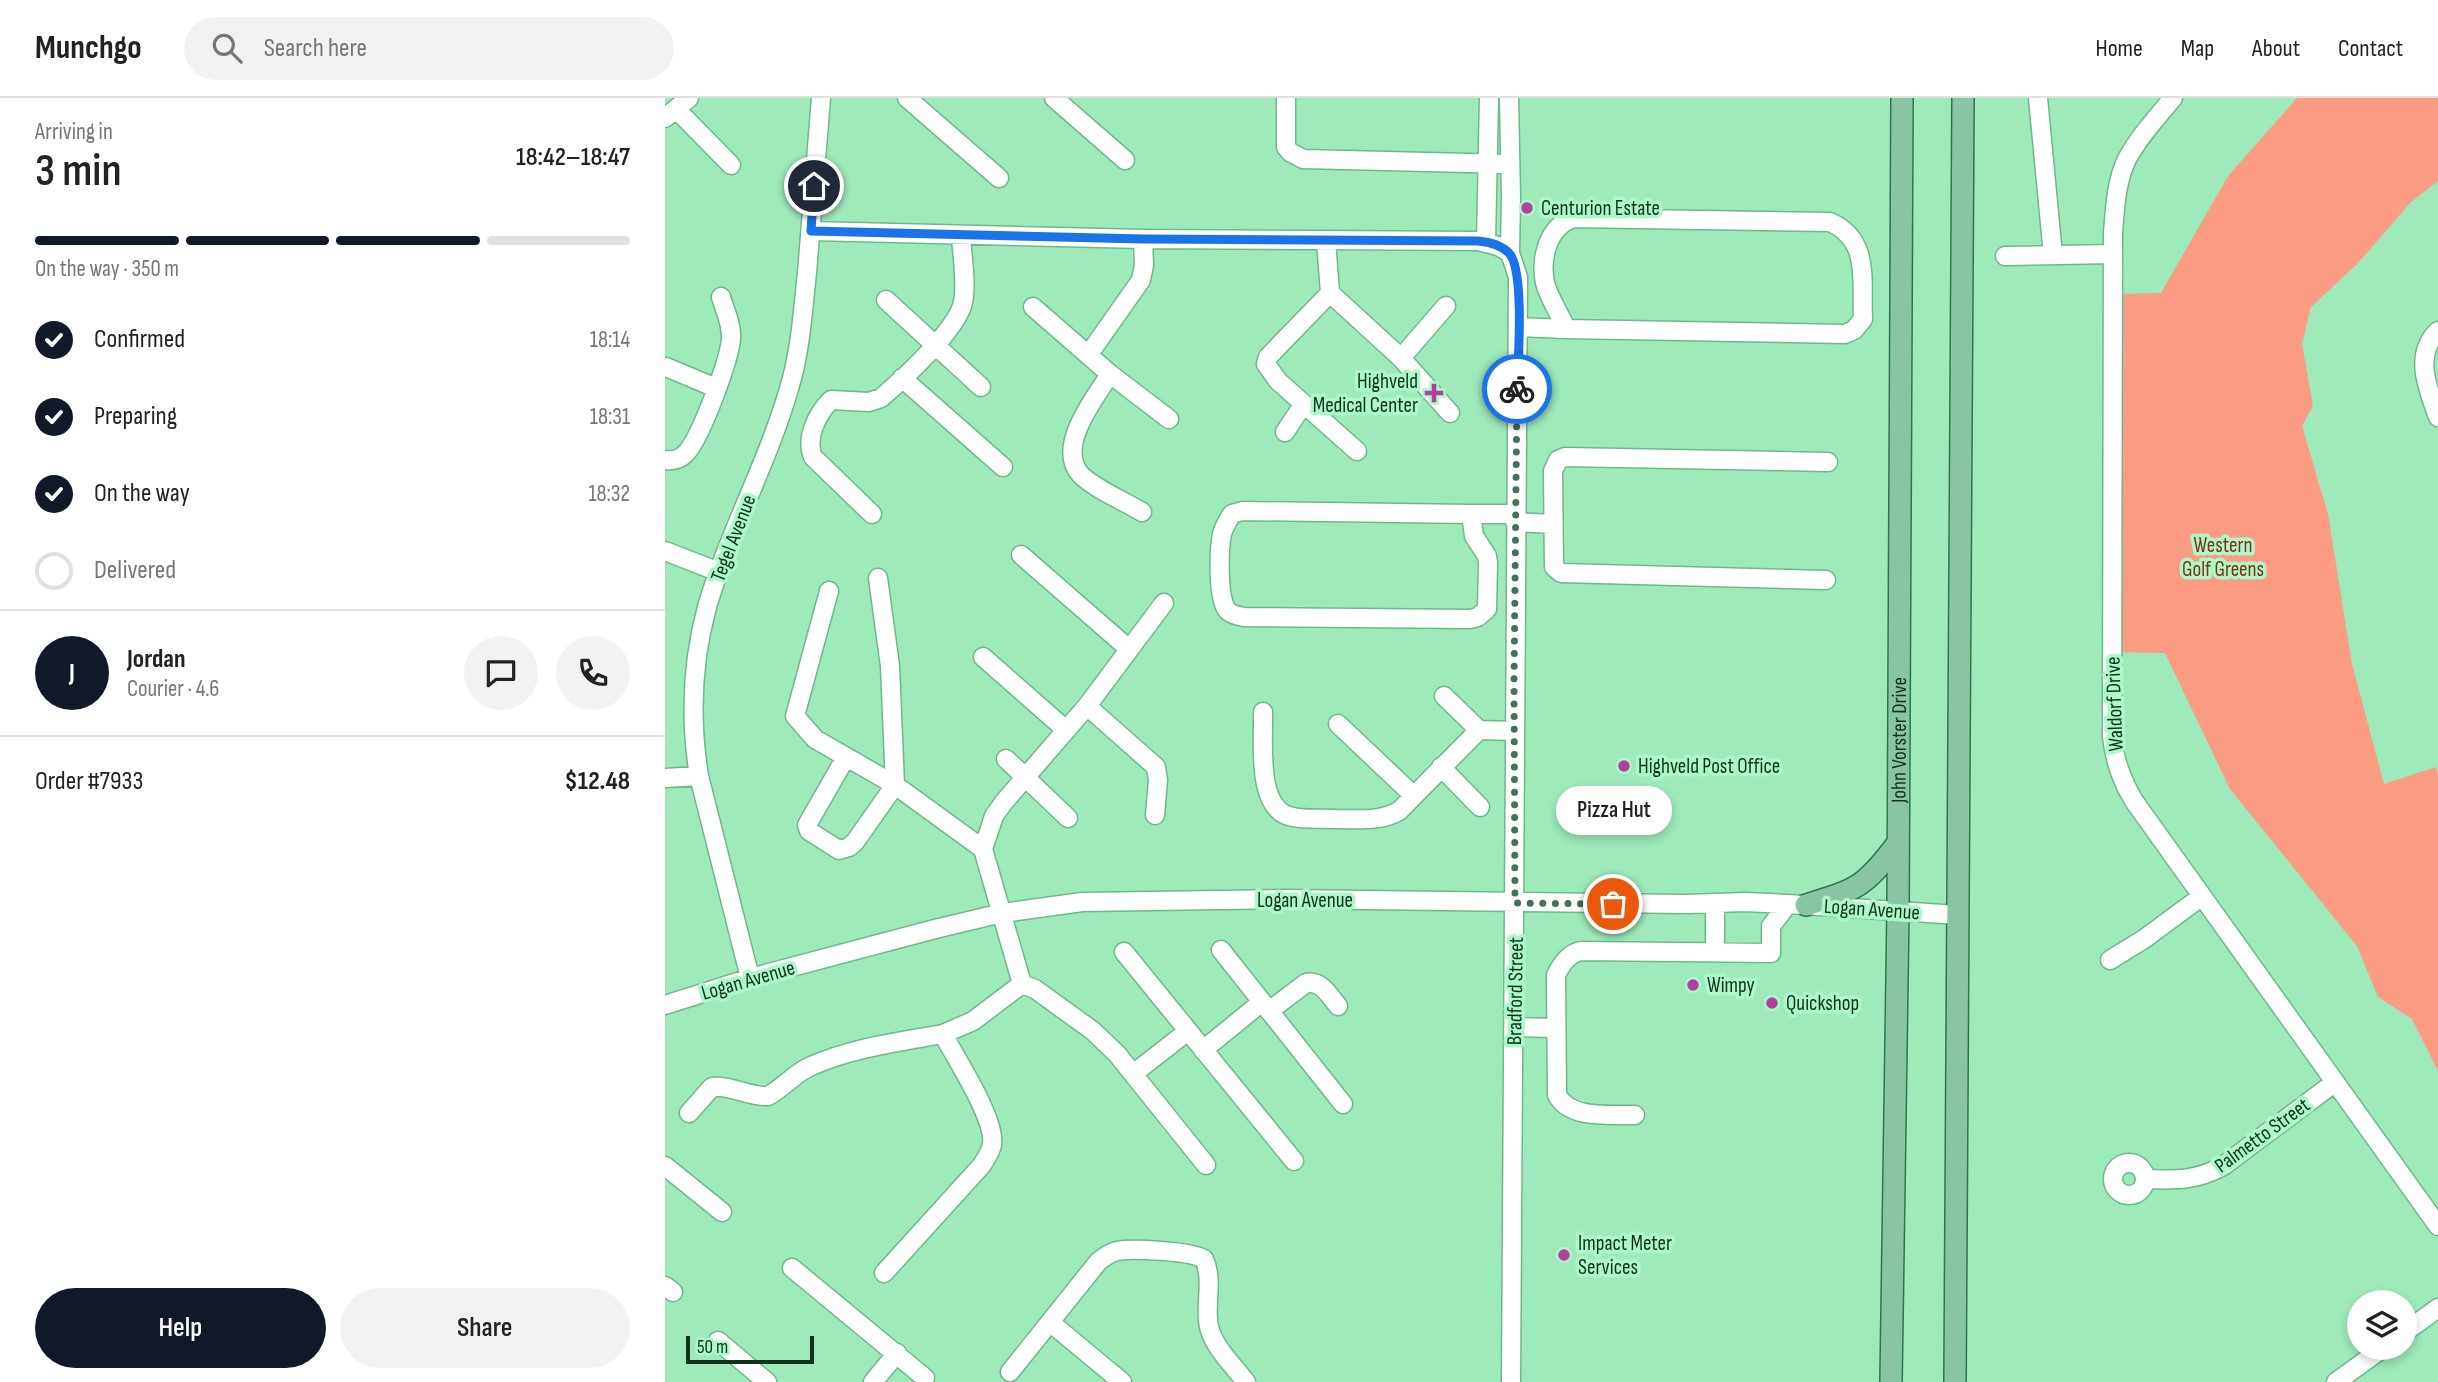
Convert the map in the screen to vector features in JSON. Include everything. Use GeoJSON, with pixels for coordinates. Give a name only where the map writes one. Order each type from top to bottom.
{"type":"FeatureCollection","features":[{"type":"Feature","properties":{"kind":"main road","name":"John Vorster Drive"},"geometry":{"type":"LineString","coordinates":[[1891,1382],[1898,910],[1902,98]]}},
{"type":"Feature","properties":{"kind":"main road"},"geometry":{"type":"LineString","coordinates":[[1955,1382],[1963,98]]}},
{"type":"Feature","properties":{"kind":"main road"},"geometry":{"type":"LineString","coordinates":[[1797,904],[1848,892],[1864,883],[1897,844]]}},
{"type":"Feature","properties":{"kind":"street","name":"Tegel Avenue"},"geometry":{"type":"LineString","coordinates":[[750,978],[699,776],[692,705],[698,653],[708,607],[719,572],[767,452],[792,377],[801,328],[821,98]]}},
{"type":"Feature","properties":{"kind":"street"},"geometry":{"type":"LineString","coordinates":[[907,98],[999,178]]}},
{"type":"Feature","properties":{"kind":"street"},"geometry":{"type":"LineString","coordinates":[[1054,98],[1125,160]]}},
{"type":"Feature","properties":{"kind":"street"},"geometry":{"type":"LineString","coordinates":[[1286,98],[1286,147],[1303,159],[1510,164]]}},
{"type":"Feature","properties":{"kind":"street"},"geometry":{"type":"LineString","coordinates":[[1486,242],[1489,98]]}},
{"type":"Feature","properties":{"kind":"street","name":"Bradford Street"},"geometry":{"type":"LineString","coordinates":[[1509,98],[1510,253],[1518,272],[1511,1382]]}},
{"type":"Feature","properties":{"kind":"street"},"geometry":{"type":"LineString","coordinates":[[2038,98],[2053,255]]}},
{"type":"Feature","properties":{"kind":"street","name":"Waldorf Drive"},"geometry":{"type":"LineString","coordinates":[[2173,98],[2126,161],[2116,197],[2113,254],[2112,737],[2115,759],[2121,779],[2133,801],[2438,1226]]}},
{"type":"Feature","properties":{"kind":"street"},"geometry":{"type":"LineString","coordinates":[[677,109],[731,164]]}},
{"type":"Feature","properties":{"kind":"street"},"geometry":{"type":"LineString","coordinates":[[1518,327],[1566,329],[1845,334],[1854,330],[1863,319],[1860,251],[1843,228],[1830,222],[1574,218],[1565,221],[1553,232],[1548,242],[1544,268],[1545,285],[1566,329]]}},
{"type":"Feature","properties":{"kind":"street"},"geometry":{"type":"LineString","coordinates":[[811,231],[1143,239],[1486,242],[1510,253]]}},
{"type":"Feature","properties":{"kind":"street"},"geometry":{"type":"LineString","coordinates":[[872,514],[813,457],[813,429],[818,416],[831,400],[881,398],[935,345],[958,315],[964,301],[961,236]]}},
{"type":"Feature","properties":{"kind":"street"},"geometry":{"type":"LineString","coordinates":[[1089,354],[1140,280],[1144,265],[1143,239]]}},
{"type":"Feature","properties":{"kind":"street"},"geometry":{"type":"LineString","coordinates":[[1326,240],[1330,293],[1401,358],[1450,413]]}},
{"type":"Feature","properties":{"kind":"street"},"geometry":{"type":"LineString","coordinates":[[2005,256],[2113,254]]}},
{"type":"Feature","properties":{"kind":"street"},"geometry":{"type":"LineString","coordinates":[[1330,293],[1267,360],[1268,369],[1303,405],[1357,451]]}},
{"type":"Feature","properties":{"kind":"street"},"geometry":{"type":"LineString","coordinates":[[665,460],[679,458],[689,449],[716,388],[731,342],[730,325],[720,297]]}},
{"type":"Feature","properties":{"kind":"street"},"geometry":{"type":"LineString","coordinates":[[886,300],[981,387]]}},
{"type":"Feature","properties":{"kind":"street"},"geometry":{"type":"LineString","coordinates":[[1401,358],[1445,306]]}},
{"type":"Feature","properties":{"kind":"street"},"geometry":{"type":"LineString","coordinates":[[1033,307],[1110,374],[1169,419]]}},
{"type":"Feature","properties":{"kind":"street"},"geometry":{"type":"LineString","coordinates":[[2438,331],[2428,345],[2424,374],[2438,417]]}},
{"type":"Feature","properties":{"kind":"street"},"geometry":{"type":"LineString","coordinates":[[666,367],[716,388]]}},
{"type":"Feature","properties":{"kind":"street"},"geometry":{"type":"LineString","coordinates":[[1110,374],[1080,420],[1073,455],[1075,464],[1086,478],[1142,512]]}},
{"type":"Feature","properties":{"kind":"street"},"geometry":{"type":"LineString","coordinates":[[902,378],[1003,467]]}},
{"type":"Feature","properties":{"kind":"street"},"geometry":{"type":"LineString","coordinates":[[1286,432],[1303,405]]}},
{"type":"Feature","properties":{"kind":"street"},"geometry":{"type":"LineString","coordinates":[[1826,580],[1567,575],[1554,567],[1552,524],[1553,471],[1558,460],[1565,457],[1828,462]]}},
{"type":"Feature","properties":{"kind":"street"},"geometry":{"type":"LineString","coordinates":[[1471,514],[1474,536],[1487,556],[1488,563],[1488,603],[1478,617],[1244,617],[1227,610],[1223,602],[1222,533],[1230,518],[1237,512],[1471,514],[1552,524]]}},
{"type":"Feature","properties":{"kind":"street"},"geometry":{"type":"LineString","coordinates":[[665,551],[719,572]]}},
{"type":"Feature","properties":{"kind":"street"},"geometry":{"type":"LineString","coordinates":[[1021,555],[1129,649]]}},
{"type":"Feature","properties":{"kind":"street"},"geometry":{"type":"LineString","coordinates":[[846,757],[807,825],[809,831],[837,849],[849,847],[855,842],[895,785],[890,666],[878,578]]}},
{"type":"Feature","properties":{"kind":"street"},"geometry":{"type":"LineString","coordinates":[[829,591],[795,716],[815,739],[895,785],[983,849]]}},
{"type":"Feature","properties":{"kind":"street"},"geometry":{"type":"LineString","coordinates":[[1022,984],[983,849],[994,816],[1087,706],[1164,603]]}},
{"type":"Feature","properties":{"kind":"street"},"geometry":{"type":"LineString","coordinates":[[983,657],[1066,730]]}},
{"type":"Feature","properties":{"kind":"street"},"geometry":{"type":"LineString","coordinates":[[1444,696],[1479,730],[1514,731]]}},
{"type":"Feature","properties":{"kind":"street"},"geometry":{"type":"LineString","coordinates":[[1087,706],[1156,767],[1158,780],[1155,815]]}},
{"type":"Feature","properties":{"kind":"street"},"geometry":{"type":"LineString","coordinates":[[1263,712],[1266,785],[1273,806],[1291,817],[1381,818],[1399,811],[1479,730]]}},
{"type":"Feature","properties":{"kind":"street"},"geometry":{"type":"LineString","coordinates":[[1338,724],[1414,796]]}},
{"type":"Feature","properties":{"kind":"street"},"geometry":{"type":"LineString","coordinates":[[1006,759],[1068,818]]}},
{"type":"Feature","properties":{"kind":"street"},"geometry":{"type":"LineString","coordinates":[[1441,767],[1480,807]]}},
{"type":"Feature","properties":{"kind":"street"},"geometry":{"type":"LineString","coordinates":[[665,778],[699,776]]}},
{"type":"Feature","properties":{"kind":"street"},"geometry":{"type":"LineString","coordinates":[[2110,960],[2201,897]]}},
{"type":"Feature","properties":{"kind":"street","name":"Logan Avenue"},"geometry":{"type":"LineString","coordinates":[[665,1005],[750,978],[1002,913],[1105,900],[1797,904],[1959,915]]}},
{"type":"Feature","properties":{"kind":"street"},"geometry":{"type":"LineString","coordinates":[[1715,904],[1715,951]]}},
{"type":"Feature","properties":{"kind":"street"},"geometry":{"type":"LineString","coordinates":[[1635,1115],[1573,1110],[1560,1101],[1557,1095],[1556,975],[1565,961],[1576,951],[1770,953],[1771,926],[1797,904]]}},
{"type":"Feature","properties":{"kind":"street"},"geometry":{"type":"LineString","coordinates":[[1220,950],[1343,1104]]}},
{"type":"Feature","properties":{"kind":"street"},"geometry":{"type":"LineString","coordinates":[[1124,952],[1294,1161]]}},
{"type":"Feature","properties":{"kind":"street"},"geometry":{"type":"LineString","coordinates":[[1203,1050],[1265,1007],[1311,981],[1320,985],[1338,1006]]}},
{"type":"Feature","properties":{"kind":"street"},"geometry":{"type":"LineString","coordinates":[[689,1113],[712,1087],[722,1086],[768,1096],[805,1069],[830,1059],[858,1050],[943,1034],[973,1021],[1022,984]]}},
{"type":"Feature","properties":{"kind":"street"},"geometry":{"type":"LineString","coordinates":[[1022,984],[1035,989],[1093,1031],[1117,1054],[1206,1164]]}},
{"type":"Feature","properties":{"kind":"street"},"geometry":{"type":"LineString","coordinates":[[1514,1027],[1555,1028]]}},
{"type":"Feature","properties":{"kind":"street"},"geometry":{"type":"LineString","coordinates":[[1133,1074],[1188,1031]]}},
{"type":"Feature","properties":{"kind":"street"},"geometry":{"type":"LineString","coordinates":[[884,1273],[982,1165],[992,1143],[985,1111],[943,1034]]}},
{"type":"Feature","properties":{"kind":"street","name":"Palmetto Street"},"geometry":{"type":"LineString","coordinates":[[2145,1179],[2182,1180],[2208,1174],[2223,1166],[2334,1083]]}},
{"type":"Feature","properties":{"kind":"street"},"geometry":{"type":"LineString","coordinates":[[665,1166],[722,1212]]}},
{"type":"Feature","properties":{"kind":"street"},"geometry":{"type":"LineString","coordinates":[[1010,1372],[1098,1262],[1120,1250],[1198,1256],[1204,1259],[1209,1270],[1210,1331],[1246,1382]]}},
{"type":"Feature","properties":{"kind":"street"},"geometry":{"type":"LineString","coordinates":[[792,1268],[925,1378]]}},
{"type":"Feature","properties":{"kind":"street"},"geometry":{"type":"LineString","coordinates":[[2417,1323],[2438,1308]]}},
{"type":"Feature","properties":{"kind":"street"},"geometry":{"type":"LineString","coordinates":[[1051,1323],[1122,1382]]}},
{"type":"Feature","properties":{"kind":"street"},"geometry":{"type":"LineString","coordinates":[[718,1341],[767,1382]]}},
{"type":"Feature","properties":{"kind":"street"},"geometry":{"type":"LineString","coordinates":[[873,1382],[897,1353]]}},
{"type":"Feature","properties":{"kind":"street"},"geometry":{"type":"LineString","coordinates":[[2336,1382],[2366,1360]]}},
{"type":"Feature","properties":{"kind":"green space","name":"Western Golf Greens"},"geometry":{"type":"Polygon","coordinates":[[[2297,98],[2438,98],[2438,181],[2411,202],[2358,263],[2311,307],[2302,344],[2313,406],[2302,426],[2328,514],[2352,664],[2384,784],[2436,767],[2438,774],[2438,1071],[2412,1019],[2378,997],[2357,946],[2230,789],[2165,653],[2112,652],[2113,294],[2161,293],[2228,176],[2297,98]]]}},
{"type":"Feature","properties":{"kind":"way so far"},"geometry":{"type":"LineString","coordinates":[[1517,389],[1515,903],[1613,904]]}},
{"type":"Feature","properties":{"kind":"place","name":"Centurion Estate"},"geometry":{"type":"Point","coordinates":[1527,208]}},
{"type":"Feature","properties":{"kind":"place","name":"Highveld Medical Center"},"geometry":{"type":"Point","coordinates":[1434,393]}},
{"type":"Feature","properties":{"kind":"place","name":"Highveld Post Office"},"geometry":{"type":"Point","coordinates":[1624,766]}},
{"type":"Feature","properties":{"kind":"place","name":"Pizza Hut"},"geometry":{"type":"Point","coordinates":[1613,904]}},
{"type":"Feature","properties":{"kind":"place","name":"Wimpy"},"geometry":{"type":"Point","coordinates":[1693,985]}},
{"type":"Feature","properties":{"kind":"place","name":"Quickshop"},"geometry":{"type":"Point","coordinates":[1772,1003]}},
{"type":"Feature","properties":{"kind":"place","name":"Impact Meter Services"},"geometry":{"type":"Point","coordinates":[1564,1255]}},
{"type":"Feature","properties":{"kind":"route"},"geometry":{"type":"LineString","coordinates":[[814,186],[811,231],[961,236],[1491,243],[1510,253],[1518,272],[1517,389]]}}]}
